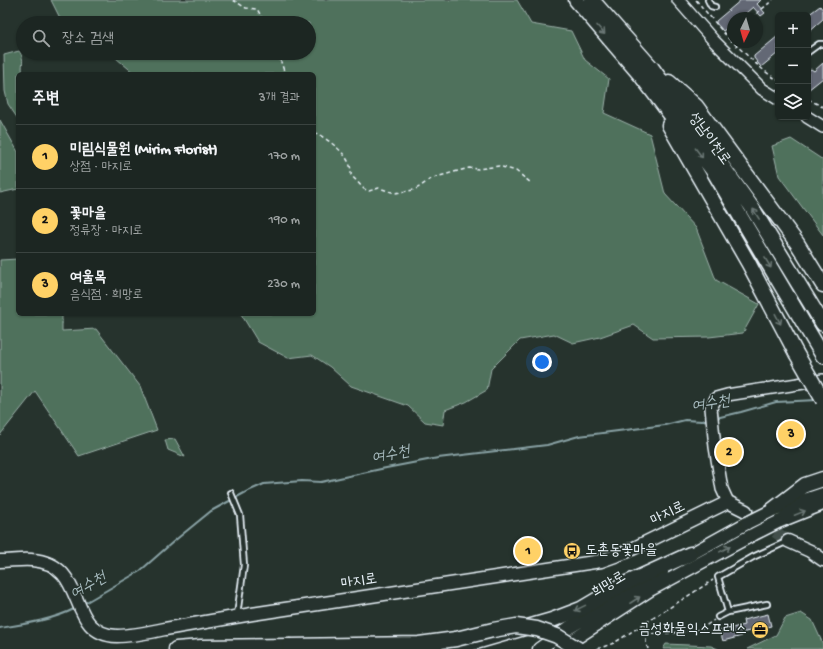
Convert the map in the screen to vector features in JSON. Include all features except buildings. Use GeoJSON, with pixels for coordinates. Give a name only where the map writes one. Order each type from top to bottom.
{"type":"FeatureCollection","features":[{"type":"Feature","properties":{"kind":"main road","name":"성남이천로"},"geometry":{"type":"LineString","coordinates":[[576,0],[647,72],[714,172],[823,356]]}},
{"type":"Feature","properties":{"kind":"main road","name":"성남이천로"},"geometry":{"type":"LineString","coordinates":[[592,0],[751,206],[823,324]]}},
{"type":"Feature","properties":{"kind":"main road"},"geometry":{"type":"LineString","coordinates":[[647,72],[696,106],[797,243],[823,285]]}},
{"type":"Feature","properties":{"kind":"main road"},"geometry":{"type":"LineString","coordinates":[[647,72],[694,170],[749,264],[796,353],[823,400]]}},
{"type":"Feature","properties":{"kind":"main road"},"geometry":{"type":"LineString","coordinates":[[774,517],[805,485],[823,479]]}},
{"type":"Feature","properties":{"kind":"main road"},"geometry":{"type":"LineString","coordinates":[[774,517],[823,494]]}},
{"type":"Feature","properties":{"kind":"main road"},"geometry":{"type":"LineString","coordinates":[[728,502],[746,511]]}},
{"type":"Feature","properties":{"kind":"main road","name":"마지로"},"geometry":{"type":"LineString","coordinates":[[0,562],[33,560],[60,570],[70,583],[75,593],[83,616],[92,627],[103,634],[118,636],[237,616],[601,561],[626,552],[728,502]]}},
{"type":"Feature","properties":{"kind":"main road"},"geometry":{"type":"LineString","coordinates":[[774,517],[823,504]]}},
{"type":"Feature","properties":{"kind":"main road","name":"희망로"},"geometry":{"type":"LineString","coordinates":[[576,637],[645,583],[690,554],[747,523],[774,517]]}},
{"type":"Feature","properties":{"kind":"main road","name":"희망로"},"geometry":{"type":"LineString","coordinates":[[576,637],[650,590],[754,534],[774,517]]}},
{"type":"Feature","properties":{"kind":"main road"},"geometry":{"type":"LineString","coordinates":[[788,540],[810,551],[823,560]]}},
{"type":"Feature","properties":{"kind":"main road"},"geometry":{"type":"LineString","coordinates":[[439,649],[455,648],[552,620],[581,609],[620,586],[690,554]]}},
{"type":"Feature","properties":{"kind":"main road"},"geometry":{"type":"LineString","coordinates":[[176,649],[419,644],[456,639],[516,626],[537,629],[556,636],[576,637]]}},
{"type":"Feature","properties":{"kind":"main road"},"geometry":{"type":"LineString","coordinates":[[539,649],[576,637]]}},
{"type":"Feature","properties":{"kind":"main road"},"geometry":{"type":"LineString","coordinates":[[559,649],[576,637]]}},
{"type":"Feature","properties":{"kind":"street"},"geometry":{"type":"LineString","coordinates":[[678,0],[714,41],[762,89],[775,97]]}},
{"type":"Feature","properties":{"kind":"street"},"geometry":{"type":"LineString","coordinates":[[811,119],[823,126]]}},
{"type":"Feature","properties":{"kind":"street"},"geometry":{"type":"LineString","coordinates":[[728,502],[722,489],[715,448],[711,408],[716,398],[823,380]]}},
{"type":"Feature","properties":{"kind":"lane"},"geometry":{"type":"LineString","coordinates":[[708,0],[711,6],[715,7]]}},
{"type":"Feature","properties":{"kind":"lane"},"geometry":{"type":"LineString","coordinates":[[811,50],[819,44],[823,44]]}},
{"type":"Feature","properties":{"kind":"lane"},"geometry":{"type":"LineString","coordinates":[[232,494],[240,515],[244,565],[237,616]]}},
{"type":"Feature","properties":{"kind":"lane"},"geometry":{"type":"LineString","coordinates":[[728,612],[718,576],[788,540]]}},
{"type":"Feature","properties":{"kind":"lane"},"geometry":{"type":"LineString","coordinates":[[718,617],[728,612],[767,604]]}},
{"type":"Feature","properties":{"kind":"path"},"geometry":{"type":"LineString","coordinates":[[233,0],[246,8],[257,9],[261,16]]}},
{"type":"Feature","properties":{"kind":"path"},"geometry":{"type":"LineString","coordinates":[[696,0],[727,37]]}},
{"type":"Feature","properties":{"kind":"path"},"geometry":{"type":"LineString","coordinates":[[758,12],[773,0]]}},
{"type":"Feature","properties":{"kind":"path"},"geometry":{"type":"LineString","coordinates":[[740,48],[769,75],[775,78]]}},
{"type":"Feature","properties":{"kind":"path"},"geometry":{"type":"LineString","coordinates":[[280,60],[283,72]]}},
{"type":"Feature","properties":{"kind":"path"},"geometry":{"type":"LineString","coordinates":[[811,101],[823,107]]}},
{"type":"Feature","properties":{"kind":"path"},"geometry":{"type":"LineString","coordinates":[[316,133],[348,159],[352,169],[352,175],[364,189],[369,191],[379,188],[395,193],[414,190],[429,180],[464,169],[499,166],[516,171],[531,183]]}},
{"type":"Feature","properties":{"kind":"path"},"geometry":{"type":"LineString","coordinates":[[597,649],[614,644],[718,576]]}},
{"type":"Feature","properties":{"kind":"path"},"geometry":{"type":"LineString","coordinates":[[645,634],[671,633],[703,628],[718,617]]}},
{"type":"Feature","properties":{"kind":"path"},"geometry":{"type":"LineString","coordinates":[[645,625],[648,649]]}},
{"type":"Feature","properties":{"kind":"green space"},"geometry":{"type":"Polygon","coordinates":[[[51,0],[517,0],[531,24],[571,31],[585,60],[609,79],[604,113],[650,134],[665,194],[696,228],[716,280],[759,304],[743,333],[709,337],[653,338],[634,325],[600,337],[573,343],[554,334],[520,340],[491,369],[487,390],[466,402],[445,410],[443,425],[425,422],[408,406],[351,386],[330,367],[312,355],[288,358],[258,342],[242,316],[316,316],[316,72],[133,72],[118,60],[316,60],[316,16],[59,16],[51,0]]]}},
{"type":"Feature","properties":{"kind":"green space"},"geometry":{"type":"Polygon","coordinates":[[[16,52],[16,60],[23,60],[23,72],[16,72],[16,116],[8,104],[5,91],[4,55],[16,52]]]}},
{"type":"Feature","properties":{"kind":"green space"},"geometry":{"type":"Polygon","coordinates":[[[0,120],[16,148],[16,189],[0,193],[0,120]]]}},
{"type":"Feature","properties":{"kind":"green space"},"geometry":{"type":"Polygon","coordinates":[[[791,139],[823,160],[823,235],[779,176],[772,146],[791,139]]]}},
{"type":"Feature","properties":{"kind":"green space"},"geometry":{"type":"Polygon","coordinates":[[[16,259],[16,316],[62,316],[62,331],[96,329],[140,386],[157,430],[79,456],[35,391],[0,435],[0,260],[16,259]]]}},
{"type":"Feature","properties":{"kind":"green space"},"geometry":{"type":"Polygon","coordinates":[[[175,439],[185,457],[168,450],[165,440],[175,439]]]}},
{"type":"Feature","properties":{"kind":"green space"},"geometry":{"type":"Polygon","coordinates":[[[801,613],[812,620],[823,644],[823,649],[747,649],[776,635],[785,618],[801,613]]]}},
{"type":"Feature","properties":{"kind":"green space"},"geometry":{"type":"Polygon","coordinates":[[[666,644],[711,646],[718,649],[663,649],[666,644]]]}},
{"type":"Feature","properties":{"kind":"waterway","name":"여수천"},"geometry":{"type":"LineString","coordinates":[[716,418],[776,402],[817,400]]}},
{"type":"Feature","properties":{"kind":"waterway","name":"여수천"},"geometry":{"type":"LineString","coordinates":[[83,604],[140,571],[211,511],[264,484],[302,481],[321,482],[438,458],[547,445],[579,436],[665,425],[685,420],[702,421],[709,419]]}},
{"type":"Feature","properties":{"kind":"waterway","name":"여수천"},"geometry":{"type":"LineString","coordinates":[[0,628],[48,619],[76,608]]}},
{"type":"Feature","properties":{"kind":"tunnel"},"geometry":{"type":"LineString","coordinates":[[746,511],[788,541]]}},
{"type":"Feature","properties":{"kind":"place","name":"여울목"},"geometry":{"type":"Point","coordinates":[791,434]}},
{"type":"Feature","properties":{"kind":"place","name":"꽃마을"},"geometry":{"type":"Point","coordinates":[729,452]}},
{"type":"Feature","properties":{"kind":"place","name":"미림식물원 (Mirim Florist)"},"geometry":{"type":"Point","coordinates":[528,551]}},
{"type":"Feature","properties":{"kind":"place","name":"도촌동꽃마을"},"geometry":{"type":"Point","coordinates":[572,551]}},
{"type":"Feature","properties":{"kind":"place","name":"금성화물익스프레스"},"geometry":{"type":"Point","coordinates":[760,630]}}]}
